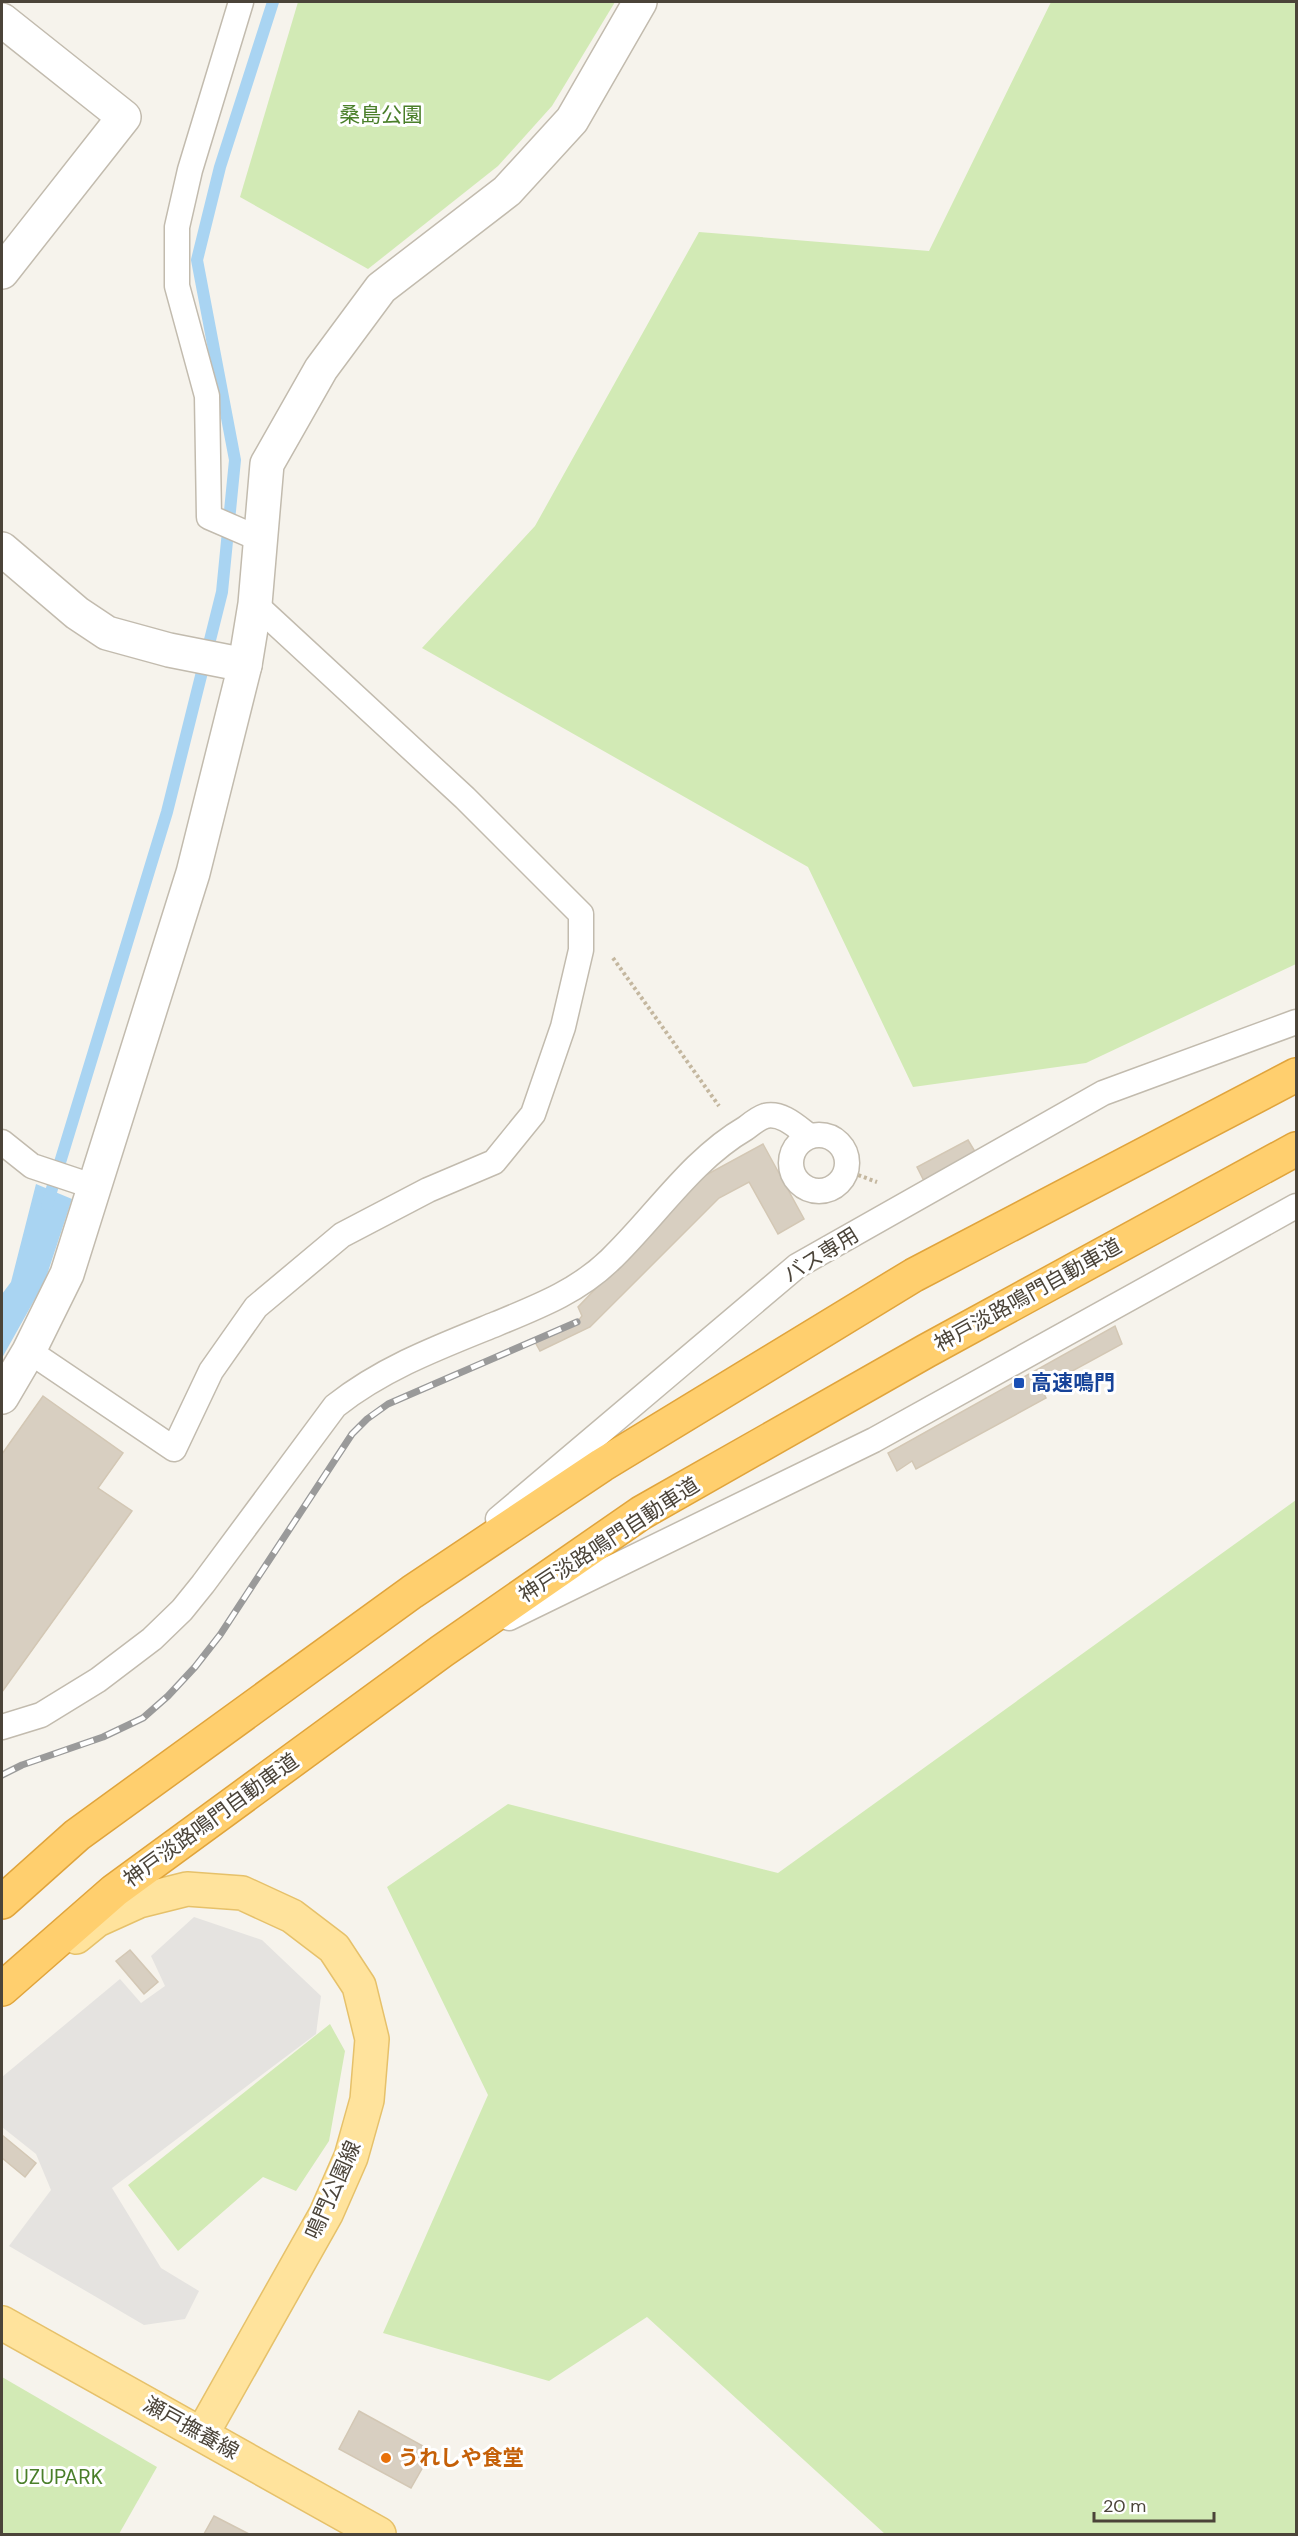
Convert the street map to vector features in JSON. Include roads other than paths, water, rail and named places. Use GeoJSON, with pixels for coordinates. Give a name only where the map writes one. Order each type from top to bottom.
{"type":"FeatureCollection","features":[{"type":"Feature","properties":{"kind":"highway"},"geometry":{"type":"LineString","coordinates":[[2,1902],[77,1835],[412,1592],[602,1465],[914,1275],[1296,1075]]}},
{"type":"Feature","properties":{"kind":"highway","name":"神戸淡路鳴門自動車道"},"geometry":{"type":"LineString","coordinates":[[2,1989],[114,1891],[442,1651],[641,1514],[926,1351],[1296,1149]]}},
{"type":"Feature","properties":{"kind":"main road","name":"鳴門公園線"},"geometry":{"type":"LineString","coordinates":[[2,1995],[97,1920],[139,1901],[187,1888],[242,1893],[292,1916],[334,1948],[359,1986],[372,2039],[367,2100],[351,2157],[326,2214],[202,2434]]}},
{"type":"Feature","properties":{"kind":"main road","name":"瀬戸撫養線"},"geometry":{"type":"LineString","coordinates":[[2,2323],[379,2535]]}},
{"type":"Feature","properties":{"kind":"street"},"geometry":{"type":"LineString","coordinates":[[2,1397],[29,1351],[67,1274],[193,873],[245,665],[255,604],[267,464],[321,369],[381,288],[507,191],[572,120],[640,2]]}},
{"type":"Feature","properties":{"kind":"street"},"geometry":{"type":"LineString","coordinates":[[2,20],[124,117],[2,272]]}},
{"type":"Feature","properties":{"kind":"street"},"geometry":{"type":"LineString","coordinates":[[2,549],[76,613],[107,633],[169,650],[245,665]]}},
{"type":"Feature","properties":{"kind":"lane"},"geometry":{"type":"LineString","coordinates":[[241,2],[190,170],[177,227],[177,286],[207,396],[210,517],[262,540]]}},
{"type":"Feature","properties":{"kind":"lane"},"geometry":{"type":"LineString","coordinates":[[29,1351],[174,1449],[211,1371],[256,1307],[342,1236],[428,1190],[494,1162],[533,1114],[563,1027],[581,950],[582,914],[465,798],[255,604]]}},
{"type":"Feature","properties":{"kind":"lane","name":"バス専用"},"geometry":{"type":"LineString","coordinates":[[412,1592],[797,1266],[1103,1092],[1296,1022]]}},
{"type":"Feature","properties":{"kind":"lane"},"geometry":{"type":"LineString","coordinates":[[2,1727],[41,1715],[98,1680],[153,1639],[182,1610],[203,1584],[335,1406],[361,1385],[427,1352],[559,1298],[587,1280],[610,1260],[696,1166],[737,1132],[765,1116],[778,1116],[790,1121],[809,1136],[827,1135],[842,1145],[847,1153],[847,1171],[836,1186],[818,1191],[801,1184],[794,1177],[791,1157],[795,1148],[809,1136]]}},
{"type":"Feature","properties":{"kind":"lane"},"geometry":{"type":"LineString","coordinates":[[2,1142],[32,1166],[95,1187]]}},
{"type":"Feature","properties":{"kind":"lane"},"geometry":{"type":"LineString","coordinates":[[442,1651],[874,1440],[1296,1206]]}},
{"type":"Feature","properties":{"kind":"water"},"geometry":{"type":"Polygon","coordinates":[[[36,1184],[72,1199],[45,1281],[2,1358],[2,1294],[11,1282],[36,1184]]]}},
{"type":"Feature","properties":{"kind":"waterway"},"geometry":{"type":"LineString","coordinates":[[47,1205],[167,812],[222,592],[235,460],[197,260],[220,167],[273,2]]}},
{"type":"Feature","properties":{"kind":"railway"},"geometry":{"type":"LineString","coordinates":[[2,1775],[22,1765],[103,1737],[143,1718],[168,1696],[220,1635],[352,1434],[367,1419],[388,1404],[577,1322]]}},
{"type":"Feature","properties":{"kind":"place","name":"高速鳴門"},"geometry":{"type":"Point","coordinates":[1019,1383]}},
{"type":"Feature","properties":{"kind":"place","name":"うれしや食堂"},"geometry":{"type":"Point","coordinates":[386,2458]}},
{"type":"Feature","properties":{"kind":"park label","name":"桑島公園"},"geometry":{"type":"Point","coordinates":[381,115]}},
{"type":"Feature","properties":{"kind":"park label","name":"UZUPARK"},"geometry":{"type":"Point","coordinates":[59,2477]}}]}
